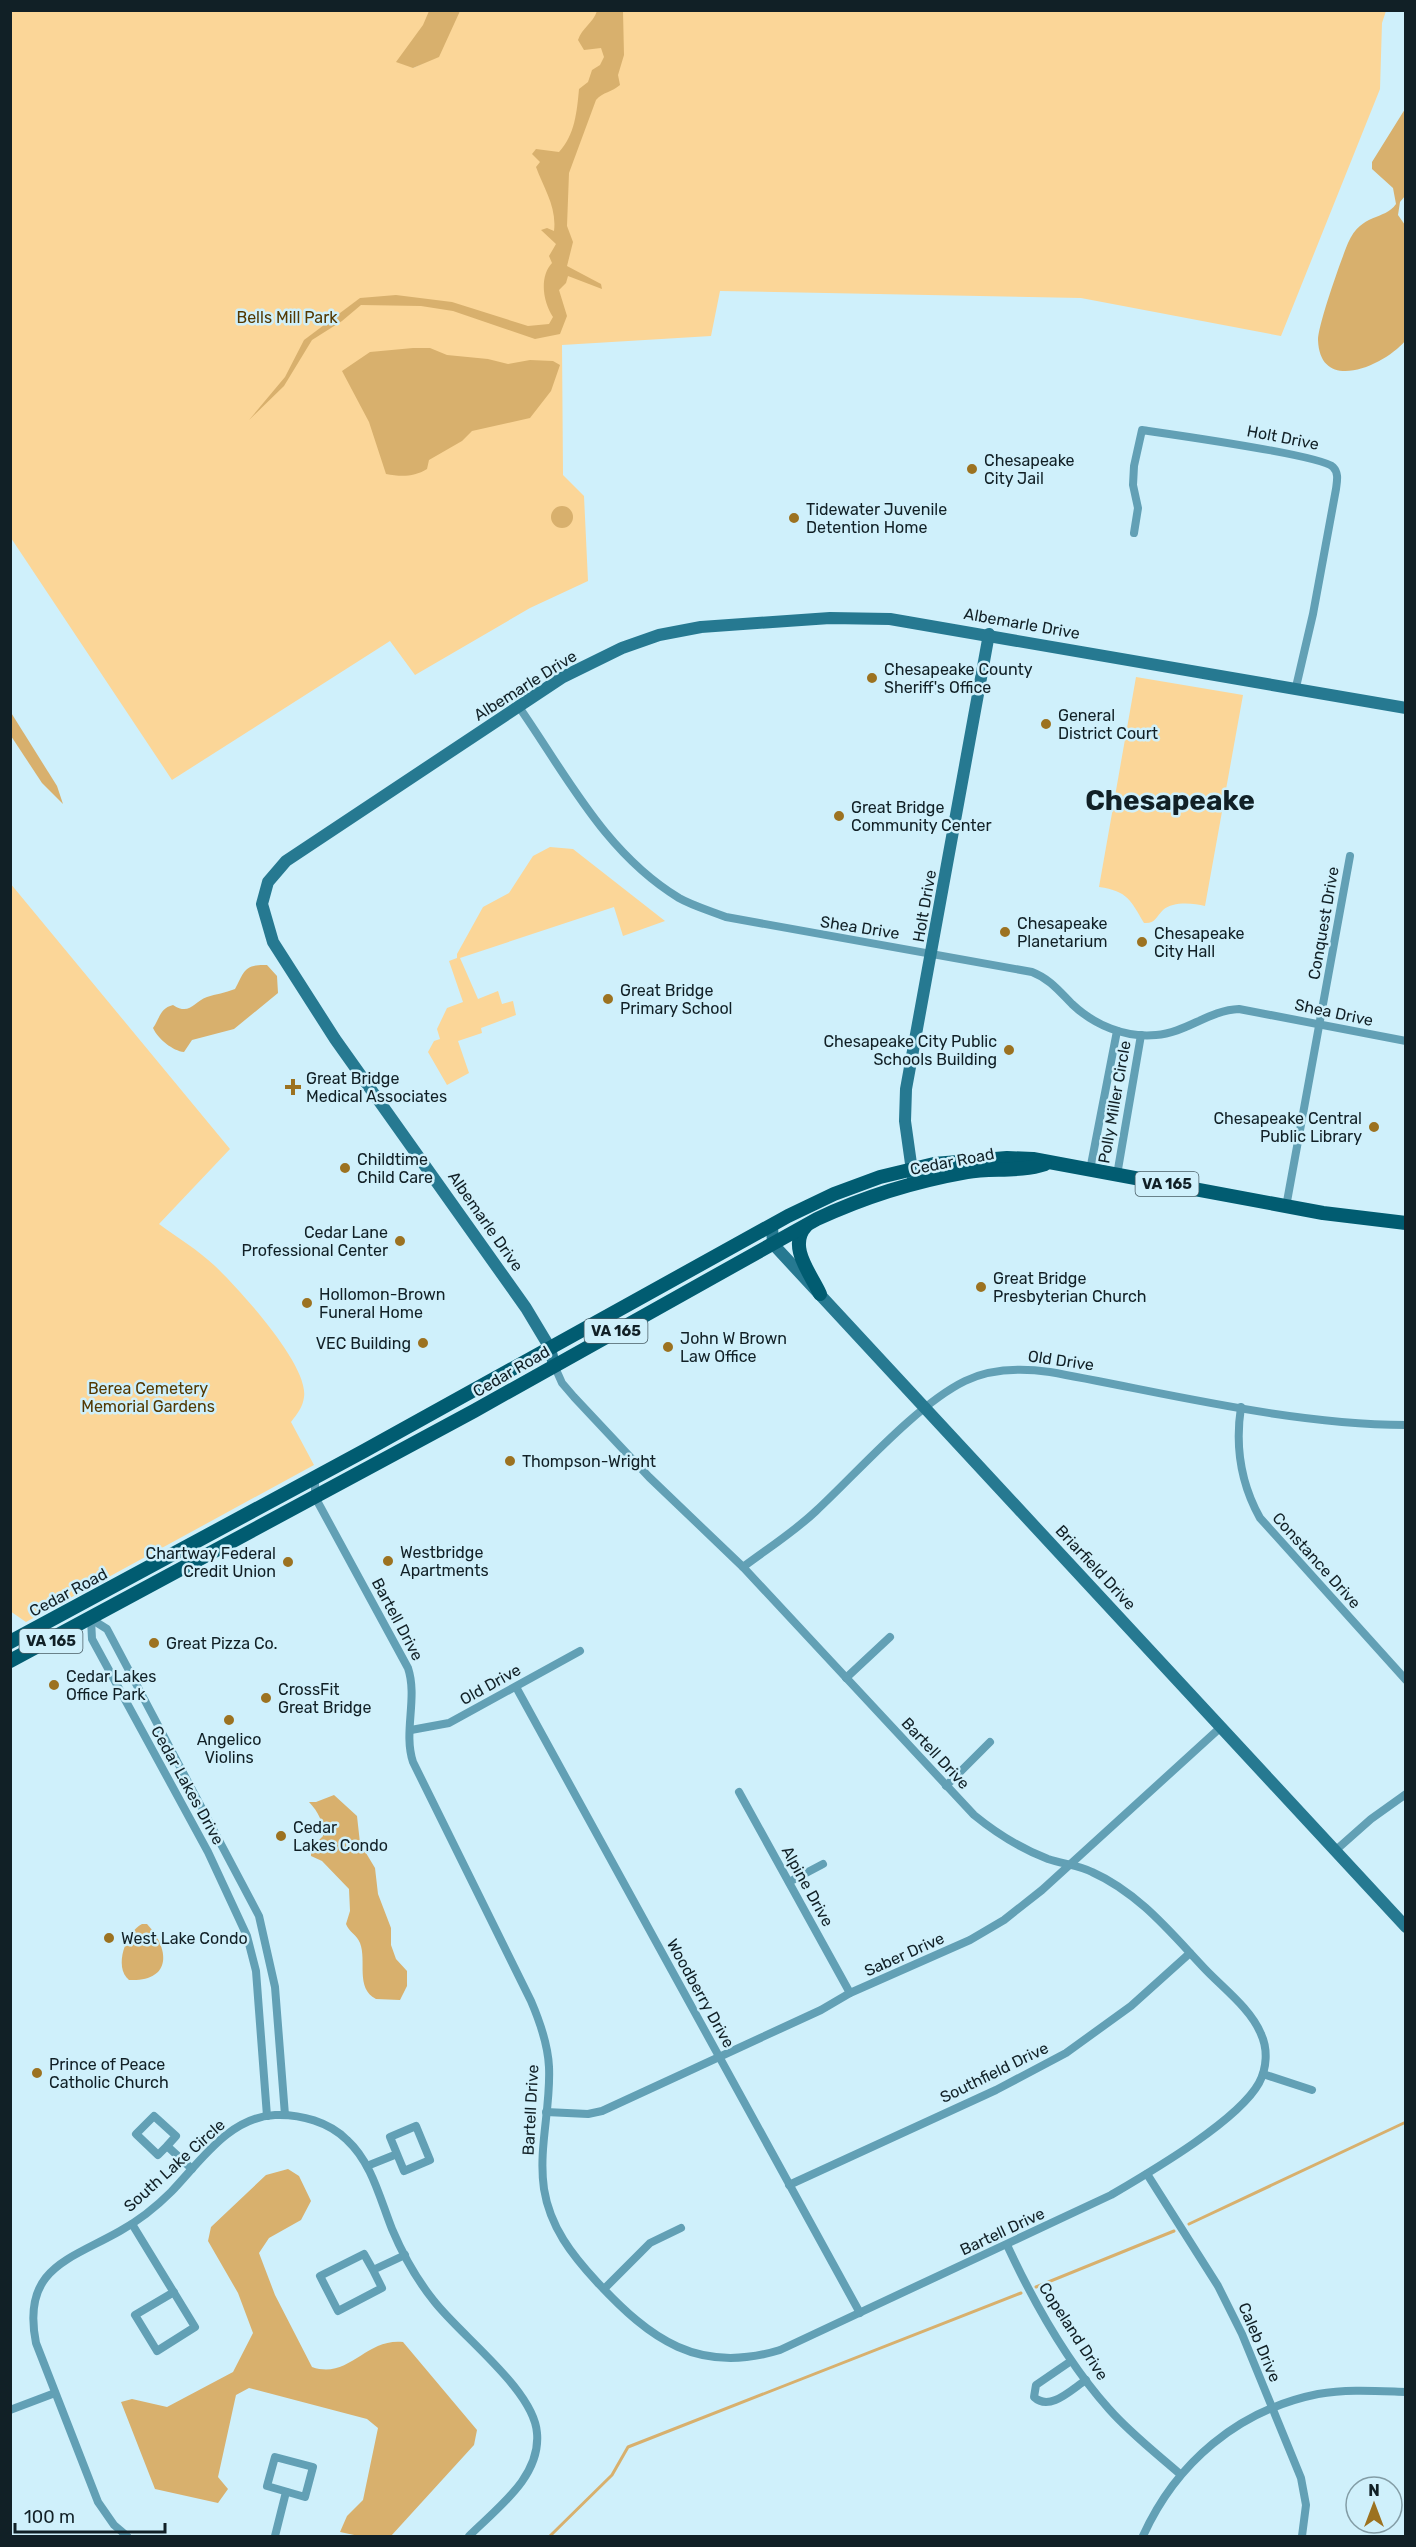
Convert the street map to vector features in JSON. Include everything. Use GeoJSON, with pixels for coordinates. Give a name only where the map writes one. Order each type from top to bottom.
{"type":"FeatureCollection","features":[{"type":"Feature","properties":{"kind":"main road","name":"Cedar Road"},"geometry":{"type":"LineString","coordinates":[[10,1642],[772,1226],[834,1194],[911,1169],[981,1159],[1033,1159],[1286,1207],[1406,1223]]}},
{"type":"Feature","properties":{"kind":"main road","name":"Cedar Road"},"geometry":{"type":"LineString","coordinates":[[10,1661],[315,1497],[806,1226],[859,1201],[914,1185],[968,1172],[1034,1168],[1047,1163]]}},
{"type":"Feature","properties":{"kind":"main road"},"geometry":{"type":"LineString","coordinates":[[806,1226],[799,1233],[798,1246],[820,1294]]}},
{"type":"Feature","properties":{"kind":"main road"},"geometry":{"type":"LineString","coordinates":[[50,1621],[91,1619],[92,1611],[100,1603],[180,1559],[213,1532]]}},
{"type":"Feature","properties":{"kind":"street","name":"Holt Drive"},"geometry":{"type":"LineString","coordinates":[[1134,533],[1138,508],[1133,485],[1134,466],[1142,430],[1298,456],[1325,462],[1334,468],[1337,473],[1336,489],[1313,614],[1296,687]]}},
{"type":"Feature","properties":{"kind":"street","name":"Albemarle Drive"},"geometry":{"type":"LineString","coordinates":[[554,1365],[550,1348],[490,1256],[336,1039],[273,942],[262,904],[264,891],[272,876],[286,861],[563,677],[612,652],[660,635],[701,627],[830,618],[880,618],[989,634],[1406,708]]}},
{"type":"Feature","properties":{"kind":"street","name":"Holt Drive"},"geometry":{"type":"LineString","coordinates":[[914,1185],[905,1121],[906,1089],[989,634]]}},
{"type":"Feature","properties":{"kind":"street","name":"Shea Drive"},"geometry":{"type":"LineString","coordinates":[[519,707],[586,810],[623,855],[681,899],[726,917],[1041,975],[1090,1019],[1117,1031],[1141,1035],[1179,1032],[1230,1010],[1320,1023],[1371,1036],[1406,1041]]}},
{"type":"Feature","properties":{"kind":"street","name":"Conquest Drive"},"geometry":{"type":"LineString","coordinates":[[1286,1207],[1349,859]]}},
{"type":"Feature","properties":{"kind":"street","name":"Polly Miller Circle"},"geometry":{"type":"LineString","coordinates":[[1090,1170],[1117,1031]]}},
{"type":"Feature","properties":{"kind":"street","name":"Polly Miller Circle"},"geometry":{"type":"LineString","coordinates":[[1117,1175],[1141,1035]]}},
{"type":"Feature","properties":{"kind":"street"},"geometry":{"type":"LineString","coordinates":[[772,1226],[773,1244]]}},
{"type":"Feature","properties":{"kind":"street","name":"Briarfield Drive"},"geometry":{"type":"LineString","coordinates":[[773,1244],[1406,1927]]}},
{"type":"Feature","properties":{"kind":"street","name":"Bartell Drive"},"geometry":{"type":"LineString","coordinates":[[315,1476],[315,1497],[408,1668],[412,1685],[410,1748],[414,1762],[538,2017],[549,2068],[542,2169],[550,2209],[569,2249],[604,2289],[649,2332],[677,2347],[716,2358],[742,2358],[768,2354],[1090,2206],[1147,2174],[1200,2138],[1243,2102],[1256,2087],[1263,2074],[1265,2049],[1257,2026],[1159,1919],[1127,1893],[1092,1872],[1041,1856],[1007,1839],[974,1815],[743,1568],[650,1477],[574,1397],[562,1383],[554,1365]]}},
{"type":"Feature","properties":{"kind":"street","name":"Old Drive"},"geometry":{"type":"LineString","coordinates":[[743,1568],[813,1514],[926,1408],[966,1380],[986,1373],[1025,1369],[1241,1407],[1333,1420],[1406,1425]]}},
{"type":"Feature","properties":{"kind":"street","name":"Constance Drive"},"geometry":{"type":"LineString","coordinates":[[1241,1407],[1238,1433],[1241,1468],[1248,1492],[1260,1518],[1406,1680]]}},
{"type":"Feature","properties":{"kind":"street","name":"Cedar Lakes Drive"},"geometry":{"type":"LineString","coordinates":[[91,1619],[107,1629],[243,1881],[259,1917],[275,1987],[285,2115]]}},
{"type":"Feature","properties":{"kind":"street","name":"Cedar Lakes Drive"},"geometry":{"type":"LineString","coordinates":[[91,1619],[92,1639],[208,1852],[248,1936],[256,1971],[267,2116]]}},
{"type":"Feature","properties":{"kind":"street"},"geometry":{"type":"LineString","coordinates":[[846,1678],[890,1637]]}},
{"type":"Feature","properties":{"kind":"street","name":"Old Drive"},"geometry":{"type":"LineString","coordinates":[[411,1730],[449,1723],[580,1651]]}},
{"type":"Feature","properties":{"kind":"street","name":"Woodberry Drive"},"geometry":{"type":"LineString","coordinates":[[516,1687],[860,2313]]}},
{"type":"Feature","properties":{"kind":"street","name":"Saber Drive"},"geometry":{"type":"LineString","coordinates":[[546,2112],[596,2113],[992,1928],[1024,1905],[1221,1727]]}},
{"type":"Feature","properties":{"kind":"street"},"geometry":{"type":"LineString","coordinates":[[946,1786],[990,1742]]}},
{"type":"Feature","properties":{"kind":"street","name":"Alpine Drive"},"geometry":{"type":"LineString","coordinates":[[740,1792],[850,1993]]}},
{"type":"Feature","properties":{"kind":"street"},"geometry":{"type":"LineString","coordinates":[[1336,1850],[1371,1819],[1406,1794]]}},
{"type":"Feature","properties":{"kind":"street"},"geometry":{"type":"LineString","coordinates":[[789,1882],[823,1864]]}},
{"type":"Feature","properties":{"kind":"street","name":"Southfield Drive"},"geometry":{"type":"LineString","coordinates":[[789,2185],[996,2090],[1066,2053],[1131,2006],[1190,1953]]}},
{"type":"Feature","properties":{"kind":"street"},"geometry":{"type":"LineString","coordinates":[[1263,2074],[1312,2090]]}},
{"type":"Feature","properties":{"kind":"street","name":"South Lake Circle"},"geometry":{"type":"LineString","coordinates":[[127,2536],[114,2525],[98,2502],[55,2393],[34,2333],[33,2312],[39,2292],[46,2278],[63,2260],[132,2224],[169,2195],[225,2136],[242,2125],[267,2116],[285,2115],[301,2117],[333,2129],[349,2141],[367,2166],[405,2255],[418,2279],[447,2317],[526,2400],[536,2423],[537,2447],[531,2468],[515,2490],[469,2536]]}},
{"type":"Feature","properties":{"kind":"street"},"geometry":{"type":"LineString","coordinates":[[154,2116],[176,2136],[167,2146],[158,2155],[136,2134],[154,2116]]}},
{"type":"Feature","properties":{"kind":"street"},"geometry":{"type":"LineString","coordinates":[[416,2126],[430,2160],[404,2171],[397,2154],[390,2137],[416,2126]]}},
{"type":"Feature","properties":{"kind":"street"},"geometry":{"type":"LineString","coordinates":[[167,2146],[192,2169]]}},
{"type":"Feature","properties":{"kind":"street"},"geometry":{"type":"LineString","coordinates":[[367,2166],[397,2154]]}},
{"type":"Feature","properties":{"kind":"street","name":"Caleb Drive"},"geometry":{"type":"LineString","coordinates":[[1147,2174],[1228,2305],[1272,2408],[1304,2492],[1305,2514],[1302,2536]]}},
{"type":"Feature","properties":{"kind":"street"},"geometry":{"type":"LineString","coordinates":[[132,2224],[174,2292],[195,2327],[157,2351],[135,2315],[174,2292]]}},
{"type":"Feature","properties":{"kind":"street"},"geometry":{"type":"LineString","coordinates":[[604,2289],[650,2243],[681,2228]]}},
{"type":"Feature","properties":{"kind":"street","name":"Copeland Drive"},"geometry":{"type":"LineString","coordinates":[[1007,2245],[1024,2282],[1071,2361],[1131,2432],[1180,2474]]}},
{"type":"Feature","properties":{"kind":"street"},"geometry":{"type":"LineString","coordinates":[[364,2254],[373,2270],[382,2288],[338,2311],[320,2276],[364,2254]]}},
{"type":"Feature","properties":{"kind":"street"},"geometry":{"type":"LineString","coordinates":[[373,2270],[405,2255]]}},
{"type":"Feature","properties":{"kind":"street"},"geometry":{"type":"LineString","coordinates":[[1071,2361],[1036,2385],[1035,2397],[1042,2402],[1053,2402],[1086,2380]]}},
{"type":"Feature","properties":{"kind":"street"},"geometry":{"type":"LineString","coordinates":[[1143,2536],[1157,2508],[1180,2474],[1223,2435],[1272,2408],[1334,2392],[1406,2392]]}},
{"type":"Feature","properties":{"kind":"street"},"geometry":{"type":"LineString","coordinates":[[10,2410],[55,2393]]}},
{"type":"Feature","properties":{"kind":"street"},"geometry":{"type":"LineString","coordinates":[[275,2457],[313,2467],[305,2497],[286,2492],[267,2486],[275,2457]]}},
{"type":"Feature","properties":{"kind":"street"},"geometry":{"type":"LineString","coordinates":[[275,2536],[286,2492]]}},
{"type":"Feature","properties":{"kind":"green space","name":"Bells Mill Park"},"geometry":{"type":"Polygon","coordinates":[[[11,11],[443,11],[413,68],[436,57],[451,11],[1386,11],[1382,23],[1380,89],[1281,336],[1081,298],[720,291],[711,336],[562,345],[563,475],[584,496],[588,581],[530,608],[415,675],[390,641],[172,780],[11,538],[11,11]]]}},
{"type":"Feature","properties":{"kind":"green space"},"geometry":{"type":"Polygon","coordinates":[[[1136,677],[1243,695],[1205,906],[1172,905],[1148,923],[1144,923],[1132,903],[1123,894],[1099,887],[1136,677]]]}},
{"type":"Feature","properties":{"kind":"green space"},"geometry":{"type":"Polygon","coordinates":[[[550,847],[573,849],[665,921],[623,936],[614,907],[460,958],[478,999],[498,991],[502,1004],[513,1001],[516,1015],[481,1028],[482,1033],[458,1041],[469,1073],[447,1085],[428,1052],[434,1041],[440,1039],[437,1029],[447,1008],[463,1002],[449,961],[457,958],[457,954],[483,907],[509,893],[533,856],[550,847]]]}},
{"type":"Feature","properties":{"kind":"green space","name":"Berea Cemetery Memorial Gardens"},"geometry":{"type":"Polygon","coordinates":[[[10,883],[230,1149],[159,1224],[215,1266],[255,1309],[284,1347],[303,1383],[304,1397],[301,1407],[291,1422],[314,1465],[26,1622],[10,1611],[10,883]]]}},
{"type":"Feature","properties":{"kind":"shaded area"},"geometry":{"type":"Polygon","coordinates":[[[429,11],[460,11],[439,57],[413,68],[396,62],[423,25],[429,11]]]}},
{"type":"Feature","properties":{"kind":"shaded area"},"geometry":{"type":"Polygon","coordinates":[[[597,11],[623,11],[624,55],[618,75],[620,85],[596,100],[569,173],[567,226],[573,242],[567,266],[601,284],[602,289],[568,276],[566,283],[559,290],[567,316],[560,334],[535,339],[453,311],[421,306],[361,305],[342,321],[312,340],[284,386],[249,420],[285,377],[304,340],[360,298],[396,295],[452,302],[528,326],[549,324],[553,317],[545,297],[544,282],[552,263],[549,256],[556,244],[541,230],[547,228],[554,231],[554,214],[536,167],[540,162],[532,154],[536,149],[559,152],[569,138],[576,114],[579,89],[588,82],[592,70],[600,65],[604,57],[601,48],[584,50],[578,40],[597,11]]]}},
{"type":"Feature","properties":{"kind":"shaded area"},"geometry":{"type":"Polygon","coordinates":[[[1405,109],[1405,196],[1400,202],[1398,215],[1405,225],[1405,341],[1396,350],[1369,366],[1341,371],[1330,367],[1321,357],[1319,332],[1340,263],[1354,233],[1360,226],[1385,213],[1396,204],[1393,188],[1372,169],[1372,162],[1405,109]]]}},
{"type":"Feature","properties":{"kind":"shaded area"},"geometry":{"type":"Polygon","coordinates":[[[430,348],[447,355],[488,359],[508,364],[530,360],[553,361],[560,365],[551,391],[530,418],[472,431],[462,441],[429,460],[427,469],[417,474],[402,476],[386,474],[369,422],[342,371],[370,352],[430,348]]]}},
{"type":"Feature","properties":{"kind":"shaded area"},"geometry":{"type":"Polygon","coordinates":[[[562,506],[570,509],[573,517],[570,525],[562,528],[554,525],[551,517],[554,509],[562,506]]]}},
{"type":"Feature","properties":{"kind":"shaded area"},"geometry":{"type":"Polygon","coordinates":[[[10,711],[57,786],[63,804],[42,783],[11,736],[10,711]]]}},
{"type":"Feature","properties":{"kind":"shaded area"},"geometry":{"type":"Polygon","coordinates":[[[267,965],[277,976],[278,993],[234,1029],[192,1040],[184,1052],[171,1047],[155,1032],[153,1028],[163,1011],[169,1006],[188,1009],[202,999],[235,989],[249,968],[267,965]]]}},
{"type":"Feature","properties":{"kind":"shaded area"},"geometry":{"type":"Polygon","coordinates":[[[334,1795],[357,1816],[360,1843],[375,1868],[378,1894],[391,1928],[391,1945],[396,1959],[407,1971],[407,1986],[400,2000],[376,1999],[366,1988],[360,1943],[346,1924],[350,1911],[349,1889],[322,1861],[311,1856],[311,1848],[323,1836],[323,1831],[320,1818],[309,1802],[316,1802],[334,1795]]]}},
{"type":"Feature","properties":{"kind":"shaded area"},"geometry":{"type":"Polygon","coordinates":[[[142,1924],[147,1924],[155,1934],[163,1954],[163,1963],[153,1976],[129,1980],[122,1967],[124,1950],[131,1934],[142,1924]]]}},
{"type":"Feature","properties":{"kind":"shaded area"},"geometry":{"type":"Polygon","coordinates":[[[288,2169],[299,2176],[311,2201],[301,2220],[269,2238],[259,2253],[275,2295],[312,2367],[336,2368],[378,2346],[390,2342],[403,2342],[477,2430],[474,2445],[391,2536],[359,2536],[340,2532],[347,2516],[363,2500],[378,2428],[367,2419],[249,2388],[236,2395],[218,2477],[228,2489],[218,2503],[155,2489],[121,2402],[132,2399],[167,2407],[233,2372],[253,2333],[238,2293],[208,2241],[211,2227],[266,2175],[288,2169]]]}},
{"type":"Feature","properties":{"kind":"waterway"},"geometry":{"type":"LineString","coordinates":[[1406,18],[1406,43]]}},
{"type":"Feature","properties":{"kind":"waterway"},"geometry":{"type":"LineString","coordinates":[[1189,2224],[1406,2122]]}},
{"type":"Feature","properties":{"kind":"waterway"},"geometry":{"type":"LineString","coordinates":[[1036,2287],[1174,2231]]}},
{"type":"Feature","properties":{"kind":"waterway"},"geometry":{"type":"LineString","coordinates":[[550,2536],[612,2475],[628,2447],[1021,2293]]}},
{"type":"Feature","properties":{"kind":"place","name":"Chesapeake City Jail"},"geometry":{"type":"Point","coordinates":[972,469]}},
{"type":"Feature","properties":{"kind":"place","name":"Tidewater Juvenile Detention Home"},"geometry":{"type":"Point","coordinates":[794,518]}},
{"type":"Feature","properties":{"kind":"place","name":"Chesapeake County Sheriff's Office"},"geometry":{"type":"Point","coordinates":[872,678]}},
{"type":"Feature","properties":{"kind":"place","name":"General District Court"},"geometry":{"type":"Point","coordinates":[1046,724]}},
{"type":"Feature","properties":{"kind":"place","name":"Great Bridge Community Center"},"geometry":{"type":"Point","coordinates":[839,816]}},
{"type":"Feature","properties":{"kind":"place","name":"Chesapeake Planetarium"},"geometry":{"type":"Point","coordinates":[1005,932]}},
{"type":"Feature","properties":{"kind":"place","name":"Chesapeake City Hall"},"geometry":{"type":"Point","coordinates":[1142,942]}},
{"type":"Feature","properties":{"kind":"place","name":"Great Bridge Primary School"},"geometry":{"type":"Point","coordinates":[608,999]}},
{"type":"Feature","properties":{"kind":"place","name":"Chesapeake City Public Schools Building"},"geometry":{"type":"Point","coordinates":[1009,1050]}},
{"type":"Feature","properties":{"kind":"place","name":"Great Bridge Medical Associates"},"geometry":{"type":"Point","coordinates":[293,1087]}},
{"type":"Feature","properties":{"kind":"place","name":"Chesapeake Central Public Library"},"geometry":{"type":"Point","coordinates":[1374,1127]}},
{"type":"Feature","properties":{"kind":"place","name":"Childtime Child Care"},"geometry":{"type":"Point","coordinates":[345,1168]}},
{"type":"Feature","properties":{"kind":"place","name":"Cedar Lane Professional Center"},"geometry":{"type":"Point","coordinates":[400,1241]}},
{"type":"Feature","properties":{"kind":"place","name":"Great Bridge Presbyterian Church"},"geometry":{"type":"Point","coordinates":[981,1287]}},
{"type":"Feature","properties":{"kind":"place","name":"Hollomon-Brown Funeral Home"},"geometry":{"type":"Point","coordinates":[307,1303]}},
{"type":"Feature","properties":{"kind":"place","name":"VEC Building"},"geometry":{"type":"Point","coordinates":[423,1343]}},
{"type":"Feature","properties":{"kind":"place","name":"John W Brown Law Office"},"geometry":{"type":"Point","coordinates":[668,1347]}},
{"type":"Feature","properties":{"kind":"place","name":"Thompson-Wright"},"geometry":{"type":"Point","coordinates":[510,1461]}},
{"type":"Feature","properties":{"kind":"place","name":"Westbridge Apartments"},"geometry":{"type":"Point","coordinates":[388,1561]}},
{"type":"Feature","properties":{"kind":"place","name":"Chartway Federal Credit Union"},"geometry":{"type":"Point","coordinates":[288,1562]}},
{"type":"Feature","properties":{"kind":"place","name":"Great Pizza Co."},"geometry":{"type":"Point","coordinates":[154,1643]}},
{"type":"Feature","properties":{"kind":"place","name":"Cedar Lakes Office Park"},"geometry":{"type":"Point","coordinates":[54,1685]}},
{"type":"Feature","properties":{"kind":"place","name":"CrossFit Great Bridge"},"geometry":{"type":"Point","coordinates":[266,1698]}},
{"type":"Feature","properties":{"kind":"place","name":"Angelico Violins"},"geometry":{"type":"Point","coordinates":[229,1720]}},
{"type":"Feature","properties":{"kind":"place","name":"Cedar Lakes Condo"},"geometry":{"type":"Point","coordinates":[281,1836]}},
{"type":"Feature","properties":{"kind":"place","name":"West Lake Condo"},"geometry":{"type":"Point","coordinates":[109,1938]}},
{"type":"Feature","properties":{"kind":"place","name":"Prince of Peace Catholic Church"},"geometry":{"type":"Point","coordinates":[37,2073]}},
{"type":"Feature","properties":{"kind":"district","name":"Chesapeake"},"geometry":{"type":"Point","coordinates":[1170,800]}}]}
